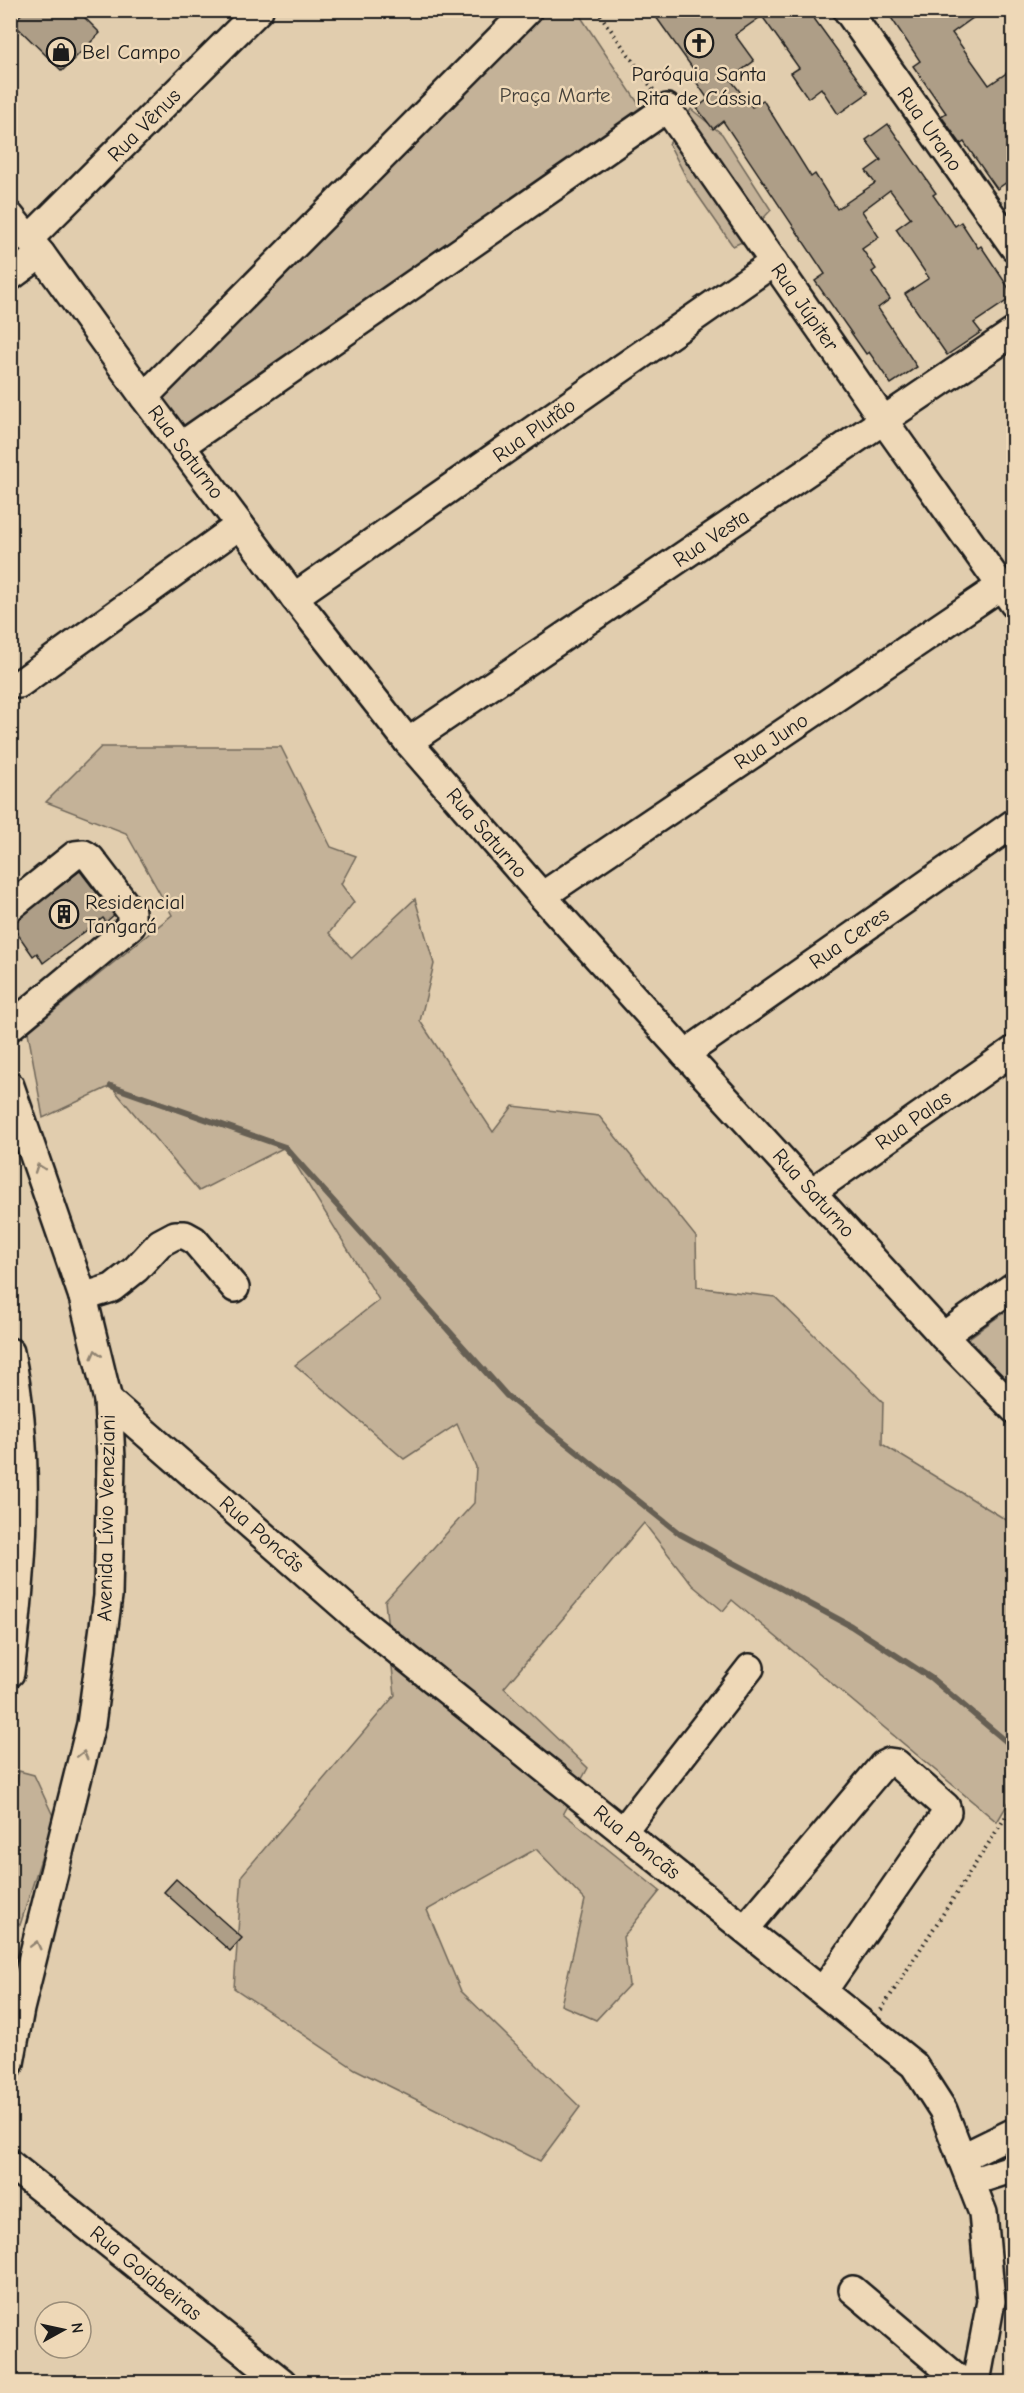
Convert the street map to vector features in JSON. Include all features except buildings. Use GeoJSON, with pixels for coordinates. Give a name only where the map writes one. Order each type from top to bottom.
{"type":"FeatureCollection","features":[{"type":"Feature","properties":{"kind":"street","name":"Rua Vênus"},"geometry":{"type":"LineString","coordinates":[[10,277],[35,246],[259,10]]}},
{"type":"Feature","properties":{"kind":"street"},"geometry":{"type":"LineString","coordinates":[[144,397],[528,10]]}},
{"type":"Feature","properties":{"kind":"street","name":"Rua Urano"},"geometry":{"type":"LineString","coordinates":[[847,10],[1014,248]]}},
{"type":"Feature","properties":{"kind":"street"},"geometry":{"type":"LineString","coordinates":[[182,445],[667,108]]}},
{"type":"Feature","properties":{"kind":"street","name":"Rua Júpiter"},"geometry":{"type":"LineString","coordinates":[[667,108],[1007,595]]}},
{"type":"Feature","properties":{"kind":"street","name":"Rua Saturno"},"geometry":{"type":"LineString","coordinates":[[10,216],[35,246],[144,397],[294,597],[408,742],[542,896],[943,1336],[1014,1409]]}},
{"type":"Feature","properties":{"kind":"street","name":"Rua Plutão"},"geometry":{"type":"LineString","coordinates":[[294,597],[774,262]]}},
{"type":"Feature","properties":{"kind":"street","name":"Rua Vesta"},"geometry":{"type":"LineString","coordinates":[[408,742],[1014,332]]}},
{"type":"Feature","properties":{"kind":"street"},"geometry":{"type":"LineString","coordinates":[[19,684],[240,525]]}},
{"type":"Feature","properties":{"kind":"street","name":"Rua Juno"},"geometry":{"type":"LineString","coordinates":[[542,896],[1007,595]]}},
{"type":"Feature","properties":{"kind":"street","name":"Rua Ceres"},"geometry":{"type":"LineString","coordinates":[[685,1053],[1014,823]]}},
{"type":"Feature","properties":{"kind":"street"},"geometry":{"type":"LineString","coordinates":[[10,907],[75,855],[84,854],[90,858],[131,912],[132,919],[131,926],[10,1027]]}},
{"type":"Feature","properties":{"kind":"street","name":"Rua Palas"},"geometry":{"type":"LineString","coordinates":[[813,1191],[1014,1050]]}},
{"type":"Feature","properties":{"kind":"street","name":"Avenida Lívio Veneziani"},"geometry":{"type":"LineString","coordinates":[[10,1086],[83,1297],[108,1401],[111,1459],[108,1596],[91,1724],[20,2009],[10,2063]]}},
{"type":"Feature","properties":{"kind":"street"},"geometry":{"type":"LineString","coordinates":[[83,1297],[112,1288],[136,1269],[160,1243],[175,1235],[185,1235],[194,1240],[235,1288]]}},
{"type":"Feature","properties":{"kind":"street"},"geometry":{"type":"LineString","coordinates":[[943,1336],[1014,1286]]}},
{"type":"Feature","properties":{"kind":"street"},"geometry":{"type":"LineString","coordinates":[[10,1352],[20,1428],[17,1497],[20,1596],[10,1673]]}},
{"type":"Feature","properties":{"kind":"street","name":"Rua Poncãs"},"geometry":{"type":"LineString","coordinates":[[108,1401],[363,1623],[914,2065],[943,2110],[983,2213],[991,2301],[976,2382]]}},
{"type":"Feature","properties":{"kind":"street"},"geometry":{"type":"LineString","coordinates":[[623,1831],[750,1668]]}},
{"type":"Feature","properties":{"kind":"street"},"geometry":{"type":"LineString","coordinates":[[745,1929],[883,1765],[889,1762],[896,1764],[946,1807],[947,1812],[823,1991]]}},
{"type":"Feature","properties":{"kind":"street"},"geometry":{"type":"LineString","coordinates":[[966,2170],[1014,2132]]}},
{"type":"Feature","properties":{"kind":"street","name":"Rua Goiabeiras"},"geometry":{"type":"LineString","coordinates":[[10,2164],[282,2382]]}},
{"type":"Feature","properties":{"kind":"street"},"geometry":{"type":"LineString","coordinates":[[966,2170],[1014,2168]]}},
{"type":"Feature","properties":{"kind":"street"},"geometry":{"type":"LineString","coordinates":[[853,2290],[962,2382]]}},
{"type":"Feature","properties":{"kind":"path"},"geometry":{"type":"LineString","coordinates":[[597,10],[667,108]]}},
{"type":"Feature","properties":{"kind":"path"},"geometry":{"type":"LineString","coordinates":[[869,2028],[1014,1804]]}},
{"type":"Feature","properties":{"kind":"green space","name":"Praça Marte"},"geometry":{"type":"Polygon","coordinates":[[[544,11],[577,11],[644,112],[188,434],[161,400],[544,11]]]}},
{"type":"Feature","properties":{"kind":"green space"},"geometry":{"type":"Polygon","coordinates":[[[691,109],[722,134],[771,210],[755,227],[753,237],[733,246],[688,181],[669,144],[691,109]]]}},
{"type":"Feature","properties":{"kind":"green space"},"geometry":{"type":"Polygon","coordinates":[[[101,747],[281,747],[331,847],[356,856],[341,884],[354,902],[329,933],[352,958],[415,899],[434,964],[420,1021],[493,1132],[513,1106],[599,1116],[696,1237],[697,1287],[775,1297],[883,1402],[882,1444],[1013,1524],[1013,1795],[997,1822],[732,1600],[723,1611],[692,1585],[644,1523],[504,1688],[588,1768],[563,1813],[660,1891],[623,1937],[629,1985],[596,2020],[561,2005],[585,1900],[536,1849],[427,1910],[461,1991],[580,2107],[540,2161],[355,2069],[234,1988],[242,1875],[395,1695],[385,1601],[474,1503],[476,1467],[457,1424],[404,1459],[295,1365],[379,1300],[285,1147],[199,1191],[111,1086],[43,1118],[28,1032],[172,915],[126,833],[46,802],[101,747]]]}},
{"type":"Feature","properties":{"kind":"green space"},"geometry":{"type":"Polygon","coordinates":[[[1013,1306],[1013,1391],[969,1338],[1013,1306]]]}},
{"type":"Feature","properties":{"kind":"green space"},"geometry":{"type":"Polygon","coordinates":[[[19,1771],[34,1775],[54,1818],[20,1925],[11,1919],[11,1813],[19,1771]]]}},
{"type":"Feature","properties":{"kind":"waterway"},"geometry":{"type":"LineString","coordinates":[[111,1086],[285,1147],[507,1396],[680,1534],[851,1626],[931,1678],[1014,1748]]}},
{"type":"Feature","properties":{"kind":"place","name":"Paróquia Santa Rita de Cássia"},"geometry":{"type":"Point","coordinates":[699,43]}},
{"type":"Feature","properties":{"kind":"place","name":"Bel Campo"},"geometry":{"type":"Point","coordinates":[61,52]}},
{"type":"Feature","properties":{"kind":"place","name":"Residencial Tangará"},"geometry":{"type":"Point","coordinates":[64,914]}}]}
